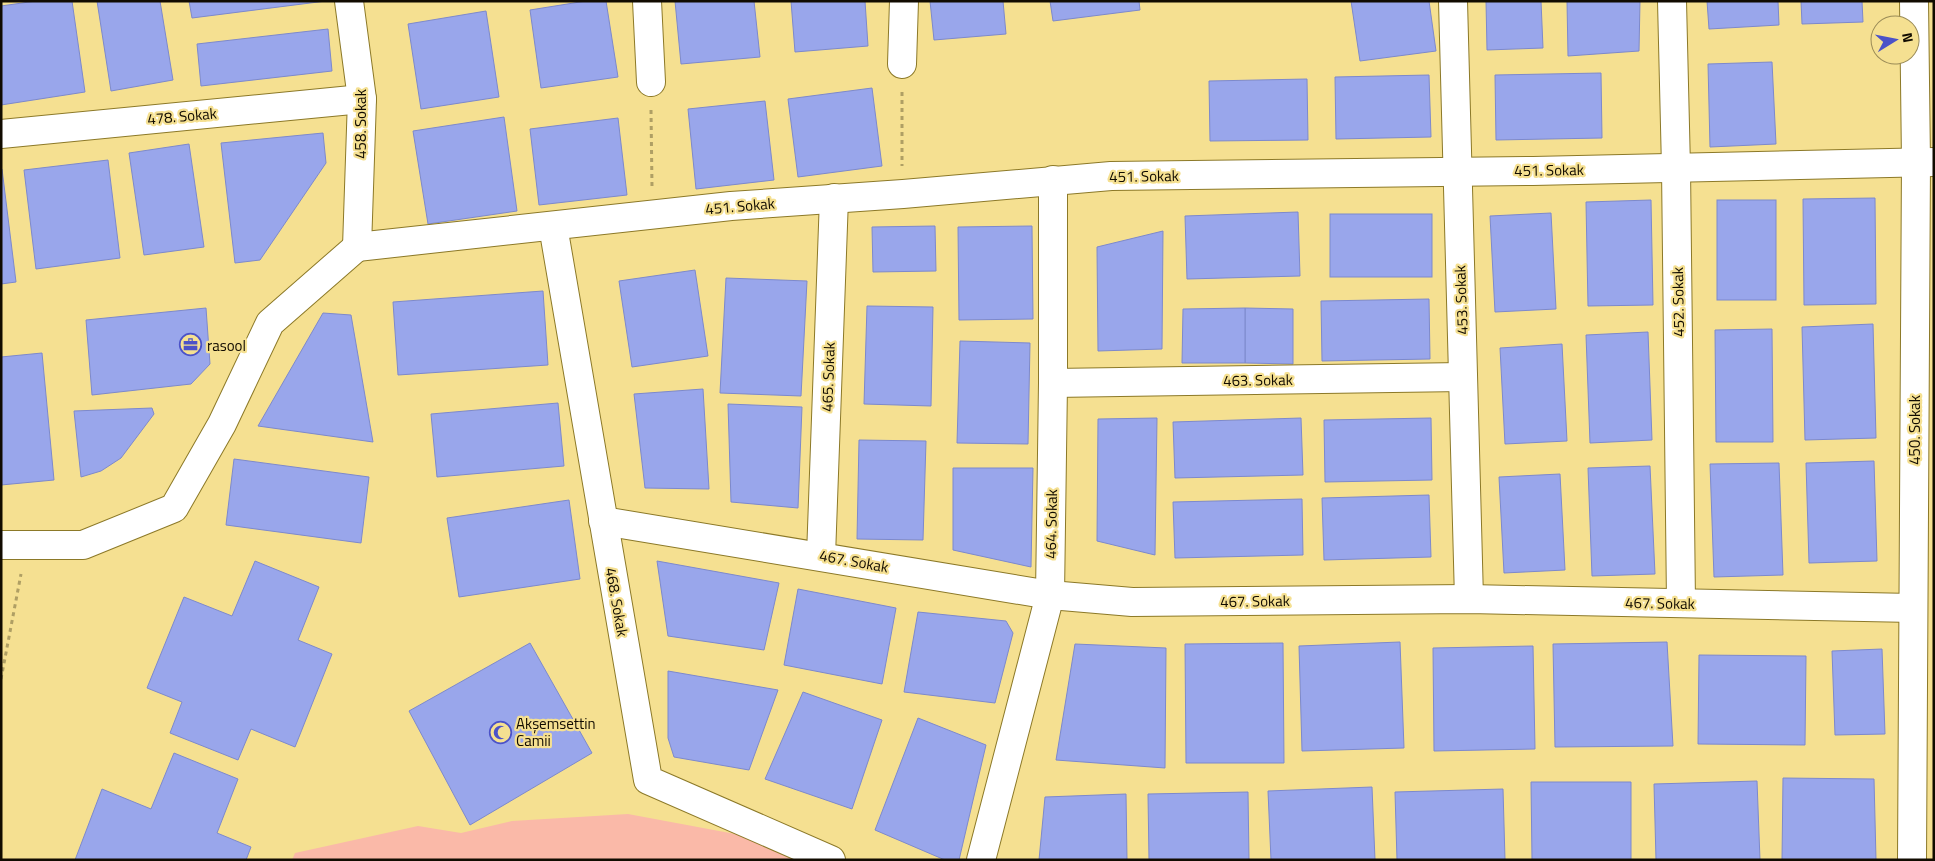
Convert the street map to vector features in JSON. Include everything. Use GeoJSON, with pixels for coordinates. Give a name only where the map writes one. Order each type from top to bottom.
{"type":"FeatureCollection","features":[{"type":"Feature","properties":{"kind":"street","name":"458. Sokak"},"geometry":{"type":"LineString","coordinates":[[349,1],[362,99],[357,247]]}},
{"type":"Feature","properties":{"kind":"street"},"geometry":{"type":"LineString","coordinates":[[647,1],[651,82]]}},
{"type":"Feature","properties":{"kind":"street"},"geometry":{"type":"LineString","coordinates":[[902,64],[904,1]]}},
{"type":"Feature","properties":{"kind":"street","name":"453. Sokak"},"geometry":{"type":"LineString","coordinates":[[1453,1],[1469,599]]}},
{"type":"Feature","properties":{"kind":"street","name":"452. Sokak"},"geometry":{"type":"LineString","coordinates":[[1672,1],[1676,168],[1681,603]]}},
{"type":"Feature","properties":{"kind":"street","name":"450. Sokak"},"geometry":{"type":"LineString","coordinates":[[1912,860],[1914,608],[1925,162],[1914,1]]}},
{"type":"Feature","properties":{"kind":"street","name":"478. Sokak"},"geometry":{"type":"LineString","coordinates":[[1,134],[362,99]]}},
{"type":"Feature","properties":{"kind":"street","name":"451. Sokak"},"geometry":{"type":"LineString","coordinates":[[357,247],[732,206],[1111,176],[1676,168],[1925,162]]}},
{"type":"Feature","properties":{"kind":"street","name":"464. Sokak"},"geometry":{"type":"LineString","coordinates":[[980,860],[1050,595],[1053,180]]}},
{"type":"Feature","properties":{"kind":"street","name":"465. Sokak"},"geometry":{"type":"LineString","coordinates":[[821,556],[834,198]]}},
{"type":"Feature","properties":{"kind":"street","name":"468. Sokak"},"geometry":{"type":"LineString","coordinates":[[553,226],[648,780],[831,860]]}},
{"type":"Feature","properties":{"kind":"street"},"geometry":{"type":"LineString","coordinates":[[14,545],[83,545],[174,508],[222,424],[270,323],[357,247]]}},
{"type":"Feature","properties":{"kind":"street","name":"463. Sokak"},"geometry":{"type":"LineString","coordinates":[[1053,383],[1463,377]]}},
{"type":"Feature","properties":{"kind":"street","name":"467. Sokak"},"geometry":{"type":"LineString","coordinates":[[604,521],[1050,595],[1132,602],[1469,599],[1914,608]]}},
{"type":"Feature","properties":{"kind":"path"},"geometry":{"type":"LineString","coordinates":[[902,64],[902,194]]}},
{"type":"Feature","properties":{"kind":"path"},"geometry":{"type":"LineString","coordinates":[[651,82],[652,215]]}},
{"type":"Feature","properties":{"kind":"path"},"geometry":{"type":"LineString","coordinates":[[1,679],[14,545]]}},
{"type":"Feature","properties":{"kind":"shaded area"},"geometry":{"type":"Polygon","coordinates":[[[628,814],[762,839],[807,860],[292,860],[295,853],[418,826],[461,833],[512,821],[628,814]]]}},
{"type":"Feature","properties":{"kind":"building"},"geometry":{"type":"Polygon","coordinates":[[[36,1],[72,1],[85,92],[1,105],[1,6],[36,1]]]}},
{"type":"Feature","properties":{"kind":"building"},"geometry":{"type":"Polygon","coordinates":[[[97,1],[160,1],[173,80],[111,91],[97,1]]]}},
{"type":"Feature","properties":{"kind":"building"},"geometry":{"type":"Polygon","coordinates":[[[189,1],[326,1],[192,18],[189,1]]]}},
{"type":"Feature","properties":{"kind":"building"},"geometry":{"type":"Polygon","coordinates":[[[586,1],[606,1],[618,77],[541,88],[530,10],[586,1]]]}},
{"type":"Feature","properties":{"kind":"building"},"geometry":{"type":"Polygon","coordinates":[[[675,1],[754,1],[760,57],[681,64],[675,1]]]}},
{"type":"Feature","properties":{"kind":"building"},"geometry":{"type":"Polygon","coordinates":[[[791,1],[865,1],[868,46],[795,52],[791,1]]]}},
{"type":"Feature","properties":{"kind":"building"},"geometry":{"type":"Polygon","coordinates":[[[930,1],[1003,1],[1006,34],[934,40],[930,1]]]}},
{"type":"Feature","properties":{"kind":"building"},"geometry":{"type":"Polygon","coordinates":[[[1050,1],[1139,1],[1140,10],[1053,21],[1050,1]]]}},
{"type":"Feature","properties":{"kind":"building"},"geometry":{"type":"Polygon","coordinates":[[[1351,1],[1429,1],[1436,51],[1360,61],[1351,1]]]}},
{"type":"Feature","properties":{"kind":"building"},"geometry":{"type":"Polygon","coordinates":[[[1486,1],[1541,1],[1543,48],[1487,50],[1486,1]]]}},
{"type":"Feature","properties":{"kind":"building"},"geometry":{"type":"Polygon","coordinates":[[[1567,1],[1640,1],[1639,51],[1568,56],[1567,1]]]}},
{"type":"Feature","properties":{"kind":"building"},"geometry":{"type":"Polygon","coordinates":[[[1707,1],[1778,1],[1779,25],[1709,29],[1707,1]]]}},
{"type":"Feature","properties":{"kind":"building"},"geometry":{"type":"Polygon","coordinates":[[[1801,1],[1862,1],[1863,22],[1802,24],[1801,1]]]}},
{"type":"Feature","properties":{"kind":"building"},"geometry":{"type":"Polygon","coordinates":[[[486,11],[499,97],[421,109],[408,24],[486,11]]]}},
{"type":"Feature","properties":{"kind":"building"},"geometry":{"type":"Polygon","coordinates":[[[328,29],[332,71],[201,86],[197,44],[328,29]]]}},
{"type":"Feature","properties":{"kind":"building"},"geometry":{"type":"Polygon","coordinates":[[[1772,62],[1776,144],[1710,147],[1708,64],[1772,62]]]}},
{"type":"Feature","properties":{"kind":"building"},"geometry":{"type":"Polygon","coordinates":[[[1601,73],[1602,138],[1496,140],[1495,75],[1601,73]]]}},
{"type":"Feature","properties":{"kind":"building"},"geometry":{"type":"Polygon","coordinates":[[[1429,75],[1431,137],[1336,139],[1335,77],[1429,75]]]}},
{"type":"Feature","properties":{"kind":"building"},"geometry":{"type":"Polygon","coordinates":[[[1307,79],[1308,140],[1210,141],[1209,81],[1307,79]]]}},
{"type":"Feature","properties":{"kind":"building"},"geometry":{"type":"Polygon","coordinates":[[[872,88],[882,166],[798,177],[788,99],[872,88]]]}},
{"type":"Feature","properties":{"kind":"building"},"geometry":{"type":"Polygon","coordinates":[[[765,101],[774,180],[696,189],[688,109],[765,101]]]}},
{"type":"Feature","properties":{"kind":"building"},"geometry":{"type":"Polygon","coordinates":[[[504,117],[517,211],[428,224],[413,131],[504,117]]]}},
{"type":"Feature","properties":{"kind":"building"},"geometry":{"type":"Polygon","coordinates":[[[618,118],[627,195],[539,205],[530,129],[618,118]]]}},
{"type":"Feature","properties":{"kind":"building"},"geometry":{"type":"Polygon","coordinates":[[[323,133],[326,163],[260,260],[235,263],[221,143],[323,133]]]}},
{"type":"Feature","properties":{"kind":"building"},"geometry":{"type":"Polygon","coordinates":[[[189,144],[204,247],[144,255],[129,153],[189,144]]]}},
{"type":"Feature","properties":{"kind":"building"},"geometry":{"type":"Polygon","coordinates":[[[108,160],[120,258],[36,269],[24,170],[108,160]]]}},
{"type":"Feature","properties":{"kind":"building"},"geometry":{"type":"Polygon","coordinates":[[[1,169],[16,282],[1,284],[1,169]]]}},
{"type":"Feature","properties":{"kind":"building"},"geometry":{"type":"Polygon","coordinates":[[[1875,198],[1876,304],[1804,305],[1803,199],[1875,198]]]}},
{"type":"Feature","properties":{"kind":"building"},"geometry":{"type":"Polygon","coordinates":[[[1651,200],[1653,305],[1588,306],[1586,202],[1651,200]]]}},
{"type":"Feature","properties":{"kind":"building"},"geometry":{"type":"Polygon","coordinates":[[[1717,200],[1776,200],[1776,300],[1717,300],[1717,200]]]}},
{"type":"Feature","properties":{"kind":"building"},"geometry":{"type":"Polygon","coordinates":[[[1298,212],[1300,276],[1187,279],[1185,216],[1298,212]]]}},
{"type":"Feature","properties":{"kind":"building"},"geometry":{"type":"Polygon","coordinates":[[[1551,213],[1556,309],[1495,312],[1490,216],[1551,213]]]}},
{"type":"Feature","properties":{"kind":"building"},"geometry":{"type":"Polygon","coordinates":[[[1330,214],[1432,214],[1432,277],[1330,277],[1330,214]]]}},
{"type":"Feature","properties":{"kind":"building"},"geometry":{"type":"Polygon","coordinates":[[[935,226],[936,271],[873,272],[872,227],[935,226]]]}},
{"type":"Feature","properties":{"kind":"building"},"geometry":{"type":"Polygon","coordinates":[[[1032,226],[1033,319],[959,320],[958,227],[1032,226]]]}},
{"type":"Feature","properties":{"kind":"building"},"geometry":{"type":"Polygon","coordinates":[[[1163,231],[1162,349],[1098,351],[1097,247],[1163,231]]]}},
{"type":"Feature","properties":{"kind":"building"},"geometry":{"type":"Polygon","coordinates":[[[695,270],[708,356],[632,367],[619,281],[695,270]]]}},
{"type":"Feature","properties":{"kind":"building"},"geometry":{"type":"Polygon","coordinates":[[[726,278],[807,281],[801,396],[720,393],[726,278]]]}},
{"type":"Feature","properties":{"kind":"building"},"geometry":{"type":"Polygon","coordinates":[[[543,291],[548,365],[398,375],[393,302],[543,291]]]}},
{"type":"Feature","properties":{"kind":"building"},"geometry":{"type":"Polygon","coordinates":[[[1429,299],[1430,359],[1322,361],[1321,301],[1429,299]]]}},
{"type":"Feature","properties":{"kind":"building"},"geometry":{"type":"Polygon","coordinates":[[[867,306],[933,307],[931,406],[864,404],[867,306]]]}},
{"type":"Feature","properties":{"kind":"building"},"geometry":{"type":"Polygon","coordinates":[[[206,308],[210,364],[191,384],[92,395],[86,320],[206,308]]]}},
{"type":"Feature","properties":{"kind":"building"},"geometry":{"type":"Polygon","coordinates":[[[1245,308],[1293,309],[1293,364],[1245,363],[1245,308]]]}},
{"type":"Feature","properties":{"kind":"building"},"geometry":{"type":"Polygon","coordinates":[[[1245,308],[1245,363],[1182,363],[1183,309],[1245,308]]]}},
{"type":"Feature","properties":{"kind":"building"},"geometry":{"type":"Polygon","coordinates":[[[323,313],[351,315],[373,442],[258,426],[323,313]]]}},
{"type":"Feature","properties":{"kind":"building"},"geometry":{"type":"Polygon","coordinates":[[[1873,324],[1876,438],[1805,440],[1802,327],[1873,324]]]}},
{"type":"Feature","properties":{"kind":"building"},"geometry":{"type":"Polygon","coordinates":[[[1772,329],[1773,442],[1716,442],[1715,330],[1772,329]]]}},
{"type":"Feature","properties":{"kind":"building"},"geometry":{"type":"Polygon","coordinates":[[[1648,332],[1652,440],[1590,443],[1586,335],[1648,332]]]}},
{"type":"Feature","properties":{"kind":"building"},"geometry":{"type":"Polygon","coordinates":[[[960,341],[1030,343],[1028,444],[957,443],[960,341]]]}},
{"type":"Feature","properties":{"kind":"building"},"geometry":{"type":"Polygon","coordinates":[[[1562,344],[1567,441],[1505,444],[1500,348],[1562,344]]]}},
{"type":"Feature","properties":{"kind":"building"},"geometry":{"type":"Polygon","coordinates":[[[42,353],[54,480],[1,485],[1,357],[42,353]]]}},
{"type":"Feature","properties":{"kind":"building"},"geometry":{"type":"Polygon","coordinates":[[[703,389],[709,489],[645,488],[634,394],[703,389]]]}},
{"type":"Feature","properties":{"kind":"building"},"geometry":{"type":"Polygon","coordinates":[[[558,403],[564,466],[437,477],[431,414],[558,403]]]}},
{"type":"Feature","properties":{"kind":"building"},"geometry":{"type":"Polygon","coordinates":[[[728,404],[802,407],[798,508],[731,502],[728,404]]]}},
{"type":"Feature","properties":{"kind":"building"},"geometry":{"type":"Polygon","coordinates":[[[152,408],[154,414],[121,458],[101,471],[81,477],[74,411],[152,408]]]}},
{"type":"Feature","properties":{"kind":"building"},"geometry":{"type":"Polygon","coordinates":[[[1157,418],[1155,555],[1097,541],[1098,419],[1157,418]]]}},
{"type":"Feature","properties":{"kind":"building"},"geometry":{"type":"Polygon","coordinates":[[[1301,418],[1303,475],[1175,478],[1173,422],[1301,418]]]}},
{"type":"Feature","properties":{"kind":"building"},"geometry":{"type":"Polygon","coordinates":[[[1431,418],[1432,480],[1325,482],[1324,420],[1431,418]]]}},
{"type":"Feature","properties":{"kind":"building"},"geometry":{"type":"Polygon","coordinates":[[[859,440],[926,441],[923,540],[857,539],[859,440]]]}},
{"type":"Feature","properties":{"kind":"building"},"geometry":{"type":"Polygon","coordinates":[[[234,459],[369,477],[361,543],[226,525],[234,459]]]}},
{"type":"Feature","properties":{"kind":"building"},"geometry":{"type":"Polygon","coordinates":[[[1874,461],[1877,561],[1809,563],[1806,463],[1874,461]]]}},
{"type":"Feature","properties":{"kind":"building"},"geometry":{"type":"Polygon","coordinates":[[[1779,463],[1783,575],[1714,577],[1710,464],[1779,463]]]}},
{"type":"Feature","properties":{"kind":"building"},"geometry":{"type":"Polygon","coordinates":[[[1650,466],[1655,574],[1592,576],[1588,468],[1650,466]]]}},
{"type":"Feature","properties":{"kind":"building"},"geometry":{"type":"Polygon","coordinates":[[[953,468],[1033,468],[1031,567],[953,550],[953,468]]]}},
{"type":"Feature","properties":{"kind":"building"},"geometry":{"type":"Polygon","coordinates":[[[1560,474],[1565,570],[1504,573],[1499,477],[1560,474]]]}},
{"type":"Feature","properties":{"kind":"building"},"geometry":{"type":"Polygon","coordinates":[[[1429,495],[1431,557],[1324,560],[1322,498],[1429,495]]]}},
{"type":"Feature","properties":{"kind":"building"},"geometry":{"type":"Polygon","coordinates":[[[1302,499],[1303,555],[1175,558],[1173,502],[1302,499]]]}},
{"type":"Feature","properties":{"kind":"building"},"geometry":{"type":"Polygon","coordinates":[[[569,500],[580,579],[459,597],[447,518],[569,500]]]}},
{"type":"Feature","properties":{"kind":"building"},"geometry":{"type":"Polygon","coordinates":[[[255,561],[319,587],[298,640],[332,654],[295,747],[251,729],[238,760],[170,733],[182,702],[147,688],[184,597],[232,616],[255,561]]]}},
{"type":"Feature","properties":{"kind":"building"},"geometry":{"type":"Polygon","coordinates":[[[657,561],[779,583],[764,650],[668,636],[657,561]]]}},
{"type":"Feature","properties":{"kind":"building"},"geometry":{"type":"Polygon","coordinates":[[[798,589],[896,608],[882,684],[784,665],[798,589]]]}},
{"type":"Feature","properties":{"kind":"building"},"geometry":{"type":"Polygon","coordinates":[[[918,612],[1006,621],[1013,633],[995,703],[904,692],[918,612]]]}},
{"type":"Feature","properties":{"kind":"building"},"geometry":{"type":"Polygon","coordinates":[[[1400,642],[1404,748],[1302,751],[1299,646],[1400,642]]]}},
{"type":"Feature","properties":{"kind":"building"},"geometry":{"type":"Polygon","coordinates":[[[1667,642],[1673,746],[1555,747],[1553,644],[1667,642]]]}},
{"type":"Feature","properties":{"kind":"building","name":"Akşemsettin Camii"},"geometry":{"type":"Polygon","coordinates":[[[530,643],[592,753],[470,825],[409,711],[530,643]]]}},
{"type":"Feature","properties":{"kind":"building"},"geometry":{"type":"Polygon","coordinates":[[[1283,643],[1284,763],[1186,763],[1185,644],[1283,643]]]}},
{"type":"Feature","properties":{"kind":"building"},"geometry":{"type":"Polygon","coordinates":[[[1075,644],[1166,648],[1165,768],[1056,760],[1075,644]]]}},
{"type":"Feature","properties":{"kind":"building"},"geometry":{"type":"Polygon","coordinates":[[[1533,646],[1535,749],[1434,751],[1433,648],[1533,646]]]}},
{"type":"Feature","properties":{"kind":"building"},"geometry":{"type":"Polygon","coordinates":[[[1882,649],[1885,734],[1835,735],[1832,651],[1882,649]]]}},
{"type":"Feature","properties":{"kind":"building"},"geometry":{"type":"Polygon","coordinates":[[[1699,655],[1806,656],[1805,745],[1698,744],[1699,655]]]}},
{"type":"Feature","properties":{"kind":"building"},"geometry":{"type":"Polygon","coordinates":[[[668,671],[778,690],[749,770],[674,757],[668,738],[668,671]]]}},
{"type":"Feature","properties":{"kind":"building"},"geometry":{"type":"Polygon","coordinates":[[[803,692],[882,720],[852,809],[765,779],[803,692]]]}},
{"type":"Feature","properties":{"kind":"building"},"geometry":{"type":"Polygon","coordinates":[[[918,718],[986,745],[959,860],[945,860],[875,830],[918,718]]]}},
{"type":"Feature","properties":{"kind":"building"},"geometry":{"type":"Polygon","coordinates":[[[174,753],[238,779],[217,833],[251,847],[246,860],[75,860],[102,789],[151,809],[174,753]]]}},
{"type":"Feature","properties":{"kind":"building"},"geometry":{"type":"Polygon","coordinates":[[[1783,778],[1874,779],[1876,860],[1782,860],[1783,778]]]}},
{"type":"Feature","properties":{"kind":"building"},"geometry":{"type":"Polygon","coordinates":[[[1757,781],[1760,860],[1656,860],[1654,784],[1757,781]]]}},
{"type":"Feature","properties":{"kind":"building"},"geometry":{"type":"Polygon","coordinates":[[[1531,782],[1631,782],[1631,860],[1532,860],[1531,782]]]}},
{"type":"Feature","properties":{"kind":"building"},"geometry":{"type":"Polygon","coordinates":[[[1372,787],[1375,860],[1271,860],[1268,791],[1372,787]]]}},
{"type":"Feature","properties":{"kind":"building"},"geometry":{"type":"Polygon","coordinates":[[[1503,789],[1505,860],[1397,860],[1395,792],[1503,789]]]}},
{"type":"Feature","properties":{"kind":"building"},"geometry":{"type":"Polygon","coordinates":[[[1248,792],[1249,860],[1149,860],[1148,794],[1248,792]]]}},
{"type":"Feature","properties":{"kind":"building"},"geometry":{"type":"Polygon","coordinates":[[[1126,794],[1127,860],[1039,860],[1045,797],[1126,794]]]}},
{"type":"Feature","properties":{"kind":"place","name":"rasool"},"geometry":{"type":"Point","coordinates":[191,345]}},
{"type":"Feature","properties":{"kind":"place","name":"Akşemsettin Camii"},"geometry":{"type":"Point","coordinates":[500,732]}}]}
